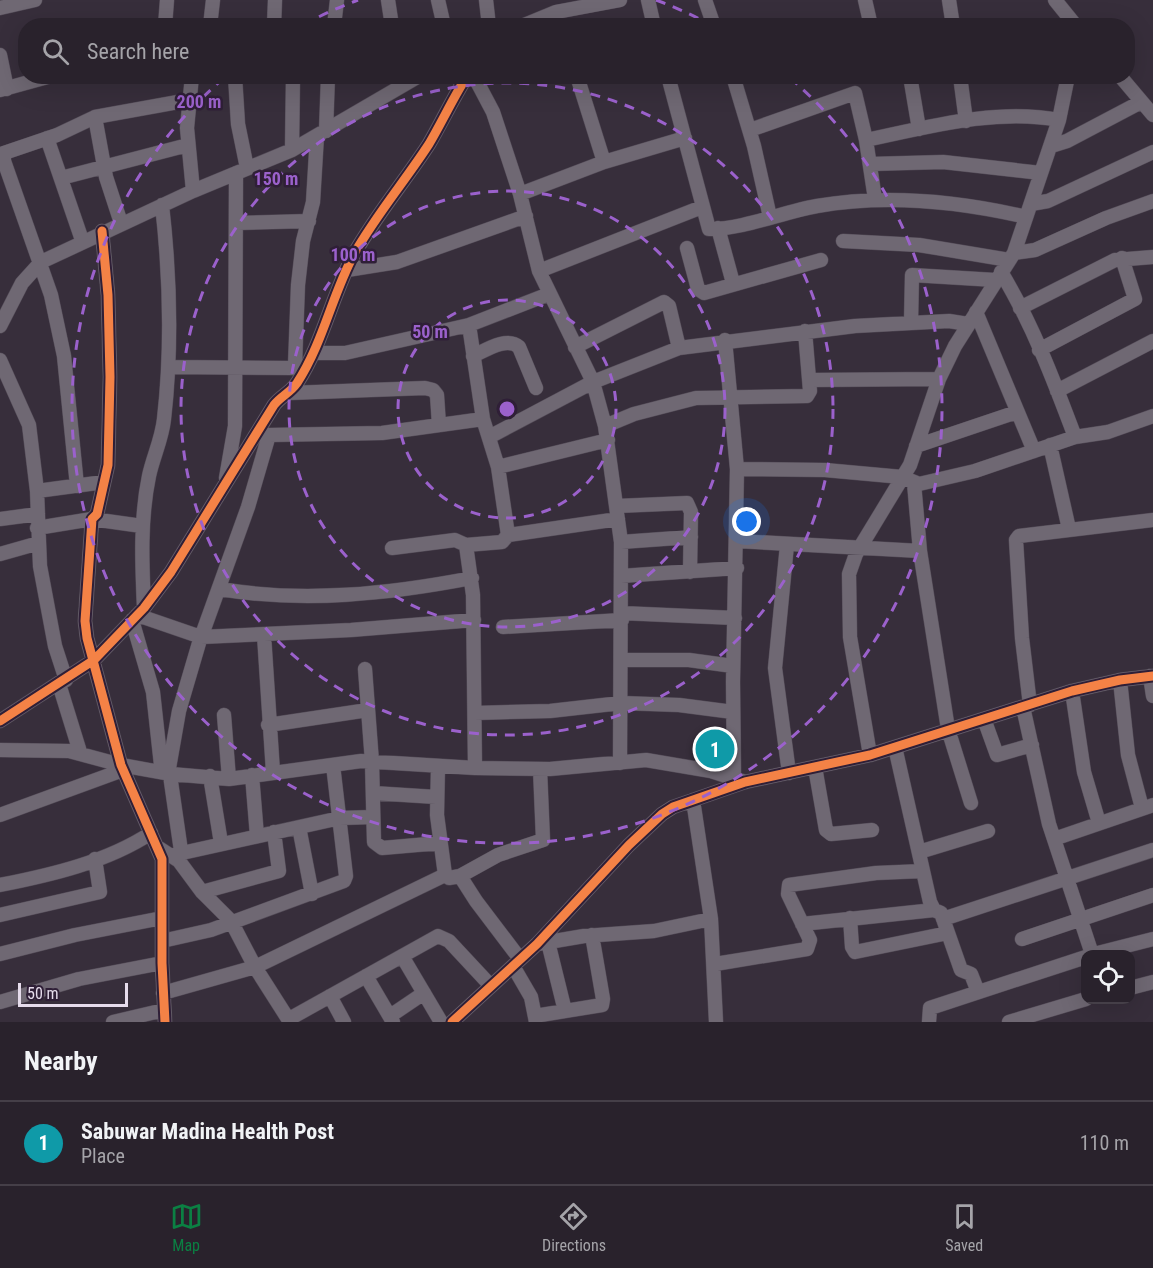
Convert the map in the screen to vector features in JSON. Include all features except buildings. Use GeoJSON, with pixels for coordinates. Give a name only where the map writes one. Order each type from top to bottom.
{"type":"FeatureCollection","features":[{"type":"Feature","properties":{"kind":"street"},"geometry":{"type":"LineString","coordinates":[[0,8],[35,0]]}},
{"type":"Feature","properties":{"kind":"street"},"geometry":{"type":"LineString","coordinates":[[166,18],[167,0]]}},
{"type":"Feature","properties":{"kind":"street"},"geometry":{"type":"LineString","coordinates":[[211,18],[213,0]]}},
{"type":"Feature","properties":{"kind":"street"},"geometry":{"type":"LineString","coordinates":[[274,18],[275,0]]}},
{"type":"Feature","properties":{"kind":"street"},"geometry":{"type":"LineString","coordinates":[[335,18],[337,0]]}},
{"type":"Feature","properties":{"kind":"street"},"geometry":{"type":"LineString","coordinates":[[388,0],[391,18]]}},
{"type":"Feature","properties":{"kind":"street"},"geometry":{"type":"LineString","coordinates":[[438,0],[442,18]]}},
{"type":"Feature","properties":{"kind":"street"},"geometry":{"type":"LineString","coordinates":[[486,0],[488,18]]}},
{"type":"Feature","properties":{"kind":"street"},"geometry":{"type":"LineString","coordinates":[[541,18],[556,12],[620,0]]}},
{"type":"Feature","properties":{"kind":"street"},"geometry":{"type":"LineString","coordinates":[[648,0],[652,18]]}},
{"type":"Feature","properties":{"kind":"street"},"geometry":{"type":"LineString","coordinates":[[705,0],[711,18]]}},
{"type":"Feature","properties":{"kind":"street"},"geometry":{"type":"LineString","coordinates":[[865,0],[869,18]]}},
{"type":"Feature","properties":{"kind":"street"},"geometry":{"type":"LineString","coordinates":[[949,0],[952,18]]}},
{"type":"Feature","properties":{"kind":"street"},"geometry":{"type":"LineString","coordinates":[[1055,0],[1070,18]]}},
{"type":"Feature","properties":{"kind":"street"},"geometry":{"type":"LineString","coordinates":[[556,12],[558,18]]}},
{"type":"Feature","properties":{"kind":"street"},"geometry":{"type":"LineString","coordinates":[[0,55],[3,89],[21,84]]}},
{"type":"Feature","properties":{"kind":"street"},"geometry":{"type":"LineString","coordinates":[[191,84],[188,145],[193,191]]}},
{"type":"Feature","properties":{"kind":"street"},"geometry":{"type":"LineString","coordinates":[[225,483],[235,426],[237,223],[242,170],[236,84]]}},
{"type":"Feature","properties":{"kind":"street"},"geometry":{"type":"LineString","coordinates":[[292,150],[293,84]]}},
{"type":"Feature","properties":{"kind":"street"},"geometry":{"type":"LineString","coordinates":[[168,367],[292,368],[295,364],[299,274],[303,241],[315,186],[327,84]]}},
{"type":"Feature","properties":{"kind":"street"},"geometry":{"type":"LineString","coordinates":[[2,319],[22,282],[41,262],[102,231],[292,150],[406,84]]}},
{"type":"Feature","properties":{"kind":"street"},"geometry":{"type":"LineString","coordinates":[[290,393],[314,353],[347,270],[373,222],[428,145],[462,84]]}},
{"type":"Feature","properties":{"kind":"street"},"geometry":{"type":"LineString","coordinates":[[478,84],[493,112],[520,194],[539,271],[592,382],[608,440],[621,542],[620,763]]}},
{"type":"Feature","properties":{"kind":"street"},"geometry":{"type":"LineString","coordinates":[[580,84],[604,162]]}},
{"type":"Feature","properties":{"kind":"street"},"geometry":{"type":"LineString","coordinates":[[670,84],[707,228],[718,228],[814,207],[875,200],[950,202],[1029,211],[1153,152]]}},
{"type":"Feature","properties":{"kind":"street"},"geometry":{"type":"LineString","coordinates":[[738,84],[770,217]]}},
{"type":"Feature","properties":{"kind":"street"},"geometry":{"type":"LineString","coordinates":[[911,84],[919,129]]}},
{"type":"Feature","properties":{"kind":"street"},"geometry":{"type":"LineString","coordinates":[[961,84],[966,122]]}},
{"type":"Feature","properties":{"kind":"street"},"geometry":{"type":"LineString","coordinates":[[870,755],[850,637],[849,574],[860,549],[908,480],[916,446],[939,379],[968,324],[1012,256],[1051,146],[1066,84]]}},
{"type":"Feature","properties":{"kind":"street"},"geometry":{"type":"LineString","coordinates":[[1126,84],[1153,115]]}},
{"type":"Feature","properties":{"kind":"street"},"geometry":{"type":"LineString","coordinates":[[750,130],[855,93],[866,140],[875,200]]}},
{"type":"Feature","properties":{"kind":"street"},"geometry":{"type":"LineString","coordinates":[[77,486],[64,356],[41,262],[3,157],[4,153],[47,138],[95,117],[189,100]]}},
{"type":"Feature","properties":{"kind":"street"},"geometry":{"type":"LineString","coordinates":[[1051,146],[1067,141],[1141,102]]}},
{"type":"Feature","properties":{"kind":"street"},"geometry":{"type":"LineString","coordinates":[[866,140],[989,117],[1028,116],[1059,120]]}},
{"type":"Feature","properties":{"kind":"street"},"geometry":{"type":"LineString","coordinates":[[95,117],[111,194],[122,223]]}},
{"type":"Feature","properties":{"kind":"street"},"geometry":{"type":"LineString","coordinates":[[47,138],[82,240]]}},
{"type":"Feature","properties":{"kind":"street"},"geometry":{"type":"LineString","coordinates":[[520,194],[604,162],[685,138]]}},
{"type":"Feature","properties":{"kind":"street"},"geometry":{"type":"LineString","coordinates":[[61,178],[188,145]]}},
{"type":"Feature","properties":{"kind":"street"},"geometry":{"type":"LineString","coordinates":[[870,164],[952,163],[1041,173]]}},
{"type":"Feature","properties":{"kind":"street"},"geometry":{"type":"LineString","coordinates":[[843,241],[919,245],[1012,256],[1035,250],[1153,201]]}},
{"type":"Feature","properties":{"kind":"street"},"geometry":{"type":"LineString","coordinates":[[162,205],[167,255],[168,367],[162,433],[149,476],[142,526],[138,614],[153,692],[161,765],[170,771]]}},
{"type":"Feature","properties":{"kind":"street"},"geometry":{"type":"LineString","coordinates":[[539,271],[702,207]]}},
{"type":"Feature","properties":{"kind":"street"},"geometry":{"type":"LineString","coordinates":[[347,270],[397,262],[526,216]]}},
{"type":"Feature","properties":{"kind":"street"},"geometry":{"type":"LineString","coordinates":[[237,223],[309,221]]}},
{"type":"Feature","properties":{"kind":"street"},"geometry":{"type":"LineString","coordinates":[[718,228],[733,284]]}},
{"type":"Feature","properties":{"kind":"street"},"geometry":{"type":"LineString","coordinates":[[102,231],[108,295],[110,377],[108,465],[97,514],[92,519],[85,621],[87,638],[122,767],[162,859],[162,963],[165,1016],[112,1022]]}},
{"type":"Feature","properties":{"kind":"street"},"geometry":{"type":"LineString","coordinates":[[687,248],[701,291],[704,293],[821,260]]}},
{"type":"Feature","properties":{"kind":"street"},"geometry":{"type":"LineString","coordinates":[[1020,308],[1122,258],[1153,257]]}},
{"type":"Feature","properties":{"kind":"street"},"geometry":{"type":"LineString","coordinates":[[1039,350],[1135,299],[1122,258]]}},
{"type":"Feature","properties":{"kind":"street"},"geometry":{"type":"LineString","coordinates":[[912,323],[912,274],[998,276]]}},
{"type":"Feature","properties":{"kind":"street"},"geometry":{"type":"LineString","coordinates":[[998,276],[1020,308],[1058,391],[1074,437]]}},
{"type":"Feature","properties":{"kind":"street"},"geometry":{"type":"LineString","coordinates":[[314,353],[345,352],[469,325],[549,294]]}},
{"type":"Feature","properties":{"kind":"street"},"geometry":{"type":"LineString","coordinates":[[574,346],[664,302],[669,306],[680,348]]}},
{"type":"Feature","properties":{"kind":"street"},"geometry":{"type":"LineString","coordinates":[[976,312],[1034,451]]}},
{"type":"Feature","properties":{"kind":"street"},"geometry":{"type":"LineString","coordinates":[[489,436],[592,382],[680,348],[725,340],[805,331],[949,321],[968,324]]}},
{"type":"Feature","properties":{"kind":"street"},"geometry":{"type":"LineString","coordinates":[[469,325],[483,419],[498,467],[508,535]]}},
{"type":"Feature","properties":{"kind":"street"},"geometry":{"type":"LineString","coordinates":[[605,426],[634,414],[696,398],[807,396],[809,380],[805,331]]}},
{"type":"Feature","properties":{"kind":"street"},"geometry":{"type":"LineString","coordinates":[[725,340],[737,469],[733,712],[740,779]]}},
{"type":"Feature","properties":{"kind":"street"},"geometry":{"type":"LineString","coordinates":[[1058,391],[1153,341]]}},
{"type":"Feature","properties":{"kind":"street"},"geometry":{"type":"LineString","coordinates":[[473,356],[508,342],[514,343],[519,347],[536,388]]}},
{"type":"Feature","properties":{"kind":"street"},"geometry":{"type":"LineString","coordinates":[[0,360],[27,415],[37,491],[39,543],[47,611],[80,752]]}},
{"type":"Feature","properties":{"kind":"street"},"geometry":{"type":"LineString","coordinates":[[809,380],[939,379]]}},
{"type":"Feature","properties":{"kind":"street"},"geometry":{"type":"LineString","coordinates":[[0,721],[94,660],[138,614],[171,572],[225,483],[263,433],[278,400],[290,393],[424,388],[433,390],[437,395],[438,425]]}},
{"type":"Feature","properties":{"kind":"street"},"geometry":{"type":"LineString","coordinates":[[916,446],[1017,412]]}},
{"type":"Feature","properties":{"kind":"street"},"geometry":{"type":"LineString","coordinates":[[737,469],[825,470],[908,480],[939,481],[1074,437],[1108,432],[1153,416]]}},
{"type":"Feature","properties":{"kind":"street"},"geometry":{"type":"LineString","coordinates":[[263,433],[382,433],[483,419]]}},
{"type":"Feature","properties":{"kind":"street"},"geometry":{"type":"LineString","coordinates":[[263,433],[248,507],[201,636],[178,711],[170,771],[176,853],[202,892],[231,921],[255,967],[289,1020],[438,936],[444,937],[490,986]]}},
{"type":"Feature","properties":{"kind":"street"},"geometry":{"type":"LineString","coordinates":[[498,467],[608,440]]}},
{"type":"Feature","properties":{"kind":"street"},"geometry":{"type":"LineString","coordinates":[[1050,445],[1069,529]]}},
{"type":"Feature","properties":{"kind":"street"},"geometry":{"type":"LineString","coordinates":[[908,480],[948,729],[971,802]]}},
{"type":"Feature","properties":{"kind":"street"},"geometry":{"type":"LineString","coordinates":[[37,491],[104,483]]}},
{"type":"Feature","properties":{"kind":"street"},"geometry":{"type":"LineString","coordinates":[[392,548],[455,540],[466,545],[502,542],[508,535],[617,513],[687,503],[691,512],[690,572]]}},
{"type":"Feature","properties":{"kind":"street"},"geometry":{"type":"LineString","coordinates":[[0,519],[38,521],[92,519],[142,526]]}},
{"type":"Feature","properties":{"kind":"street"},"geometry":{"type":"LineString","coordinates":[[1092,950],[1054,839],[1032,745],[1026,706],[1014,545],[1019,536],[1153,520]]}},
{"type":"Feature","properties":{"kind":"street"},"geometry":{"type":"LineString","coordinates":[[621,542],[691,537]]}},
{"type":"Feature","properties":{"kind":"street"},"geometry":{"type":"LineString","coordinates":[[737,541],[920,551]]}},
{"type":"Feature","properties":{"kind":"street"},"geometry":{"type":"LineString","coordinates":[[0,554],[39,543]]}},
{"type":"Feature","properties":{"kind":"street"},"geometry":{"type":"LineString","coordinates":[[466,545],[472,578],[474,620],[476,768]]}},
{"type":"Feature","properties":{"kind":"street"},"geometry":{"type":"LineString","coordinates":[[787,545],[776,668],[789,773]]}},
{"type":"Feature","properties":{"kind":"street"},"geometry":{"type":"LineString","coordinates":[[621,576],[737,568]]}},
{"type":"Feature","properties":{"kind":"street"},"geometry":{"type":"LineString","coordinates":[[220,589],[254,595],[339,596],[420,588],[472,578]]}},
{"type":"Feature","properties":{"kind":"street"},"geometry":{"type":"LineString","coordinates":[[138,614],[201,636],[264,635],[474,620]]}},
{"type":"Feature","properties":{"kind":"street"},"geometry":{"type":"LineString","coordinates":[[503,627],[622,616],[735,618]]}},
{"type":"Feature","properties":{"kind":"street"},"geometry":{"type":"LineString","coordinates":[[264,635],[268,725],[273,772]]}},
{"type":"Feature","properties":{"kind":"street"},"geometry":{"type":"LineString","coordinates":[[621,660],[688,660],[733,666]]}},
{"type":"Feature","properties":{"kind":"street"},"geometry":{"type":"LineString","coordinates":[[365,669],[376,846],[440,843]]}},
{"type":"Feature","properties":{"kind":"street"},"geometry":{"type":"LineString","coordinates":[[453,1022],[517,962],[542,943],[662,814],[740,779],[789,773],[870,755],[1072,691],[1120,680],[1152,676],[1153,696]]}},
{"type":"Feature","properties":{"kind":"street"},"geometry":{"type":"LineString","coordinates":[[1054,839],[1147,807],[1130,764],[1120,680]]}},
{"type":"Feature","properties":{"kind":"street"},"geometry":{"type":"LineString","coordinates":[[1072,691],[1084,772],[1099,823]]}},
{"type":"Feature","properties":{"kind":"street"},"geometry":{"type":"LineString","coordinates":[[475,713],[550,711],[621,703],[679,705],[733,712]]}},
{"type":"Feature","properties":{"kind":"street"},"geometry":{"type":"LineString","coordinates":[[268,725],[368,710]]}},
{"type":"Feature","properties":{"kind":"street"},"geometry":{"type":"LineString","coordinates":[[224,716],[229,778]]}},
{"type":"Feature","properties":{"kind":"street"},"geometry":{"type":"LineString","coordinates":[[984,719],[997,755],[1032,745]]}},
{"type":"Feature","properties":{"kind":"street"},"geometry":{"type":"LineString","coordinates":[[895,747],[923,871],[962,970],[971,974],[978,992]]}},
{"type":"Feature","properties":{"kind":"street"},"geometry":{"type":"LineString","coordinates":[[0,750],[55,749],[80,752],[122,767],[229,778],[372,762],[540,769],[646,760],[672,763],[740,779]]}},
{"type":"Feature","properties":{"kind":"street"},"geometry":{"type":"LineString","coordinates":[[162,941],[211,930],[341,883],[346,876],[333,765]]}},
{"type":"Feature","properties":{"kind":"street"},"geometry":{"type":"LineString","coordinates":[[438,765],[436,797],[440,843],[452,875],[476,901],[517,962],[531,997],[535,1019],[604,1003],[592,935]]}},
{"type":"Feature","properties":{"kind":"street"},"geometry":{"type":"LineString","coordinates":[[0,815],[122,767]]}},
{"type":"Feature","properties":{"kind":"street"},"geometry":{"type":"LineString","coordinates":[[814,767],[826,830],[831,834],[872,830]]}},
{"type":"Feature","properties":{"kind":"street"},"geometry":{"type":"LineString","coordinates":[[163,993],[255,967],[452,875],[498,855],[543,840],[540,769]]}},
{"type":"Feature","properties":{"kind":"street"},"geometry":{"type":"LineString","coordinates":[[252,775],[257,836]]}},
{"type":"Feature","properties":{"kind":"street"},"geometry":{"type":"LineString","coordinates":[[210,776],[221,843]]}},
{"type":"Feature","properties":{"kind":"street"},"geometry":{"type":"LineString","coordinates":[[373,794],[436,797]]}},
{"type":"Feature","properties":{"kind":"street"},"geometry":{"type":"LineString","coordinates":[[693,800],[711,919],[715,964],[716,1022]]}},
{"type":"Feature","properties":{"kind":"street"},"geometry":{"type":"LineString","coordinates":[[159,848],[176,853],[340,818],[373,817]]}},
{"type":"Feature","properties":{"kind":"street"},"geometry":{"type":"LineString","coordinates":[[299,827],[312,894]]}},
{"type":"Feature","properties":{"kind":"street"},"geometry":{"type":"LineString","coordinates":[[919,852],[988,831]]}},
{"type":"Feature","properties":{"kind":"street"},"geometry":{"type":"LineString","coordinates":[[274,832],[281,869]]}},
{"type":"Feature","properties":{"kind":"street"},"geometry":{"type":"LineString","coordinates":[[0,885],[95,859],[128,846],[151,833]]}},
{"type":"Feature","properties":{"kind":"street"},"geometry":{"type":"LineString","coordinates":[[850,918],[852,947],[855,952],[942,920],[1153,850]]}},
{"type":"Feature","properties":{"kind":"street"},"geometry":{"type":"LineString","coordinates":[[0,915],[100,892],[95,859]]}},
{"type":"Feature","properties":{"kind":"street"},"geometry":{"type":"LineString","coordinates":[[202,892],[276,873],[281,869],[306,862]]}},
{"type":"Feature","properties":{"kind":"street"},"geometry":{"type":"LineString","coordinates":[[715,964],[807,949],[810,940],[788,894],[789,885],[876,873],[923,871]]}},
{"type":"Feature","properties":{"kind":"street"},"geometry":{"type":"LineString","coordinates":[[1022,939],[1153,895]]}},
{"type":"Feature","properties":{"kind":"street"},"geometry":{"type":"LineString","coordinates":[[0,954],[75,935],[162,918]]}},
{"type":"Feature","properties":{"kind":"street"},"geometry":{"type":"LineString","coordinates":[[802,924],[850,918],[942,920]]}},
{"type":"Feature","properties":{"kind":"street"},"geometry":{"type":"LineString","coordinates":[[542,943],[592,935],[654,931],[711,919]]}},
{"type":"Feature","properties":{"kind":"street"},"geometry":{"type":"LineString","coordinates":[[1109,950],[1153,939]]}},
{"type":"Feature","properties":{"kind":"street"},"geometry":{"type":"LineString","coordinates":[[542,943],[565,1011]]}},
{"type":"Feature","properties":{"kind":"street"},"geometry":{"type":"LineString","coordinates":[[402,956],[441,1022]]}},
{"type":"Feature","properties":{"kind":"street"},"geometry":{"type":"LineString","coordinates":[[929,1022],[930,1008],[1081,959]]}},
{"type":"Feature","properties":{"kind":"street"},"geometry":{"type":"LineString","coordinates":[[0,1002],[79,980],[162,963]]}},
{"type":"Feature","properties":{"kind":"street"},"geometry":{"type":"LineString","coordinates":[[366,976],[391,1019],[424,993]]}},
{"type":"Feature","properties":{"kind":"street"},"geometry":{"type":"LineString","coordinates":[[1135,987],[1153,982]]}},
{"type":"Feature","properties":{"kind":"street"},"geometry":{"type":"LineString","coordinates":[[330,996],[344,1022]]}},
{"type":"Feature","properties":{"kind":"street"},"geometry":{"type":"LineString","coordinates":[[1009,1022],[1081,1000]]}},
{"type":"Feature","properties":{"kind":"cycle path"},"geometry":{"type":"LineString","coordinates":[[0,721],[94,660],[144,608],[171,572],[274,405],[297,383],[306,368],[354,254],[429,144],[462,84]]}},
{"type":"Feature","properties":{"kind":"cycle path"},"geometry":{"type":"LineString","coordinates":[[102,231],[108,295],[110,377],[108,465],[97,514],[92,519],[85,621],[87,638],[121,765],[162,859],[162,963],[165,1022]]}},
{"type":"Feature","properties":{"kind":"cycle path"},"geometry":{"type":"LineString","coordinates":[[452,1022],[537,944],[629,845],[662,814],[673,807],[745,782],[870,755],[1072,691],[1120,680],[1153,676]]}},
{"type":"Feature","properties":{"kind":"place","name":"Sabuwar Madina Health Post"},"geometry":{"type":"Point","coordinates":[715,749]}}]}
